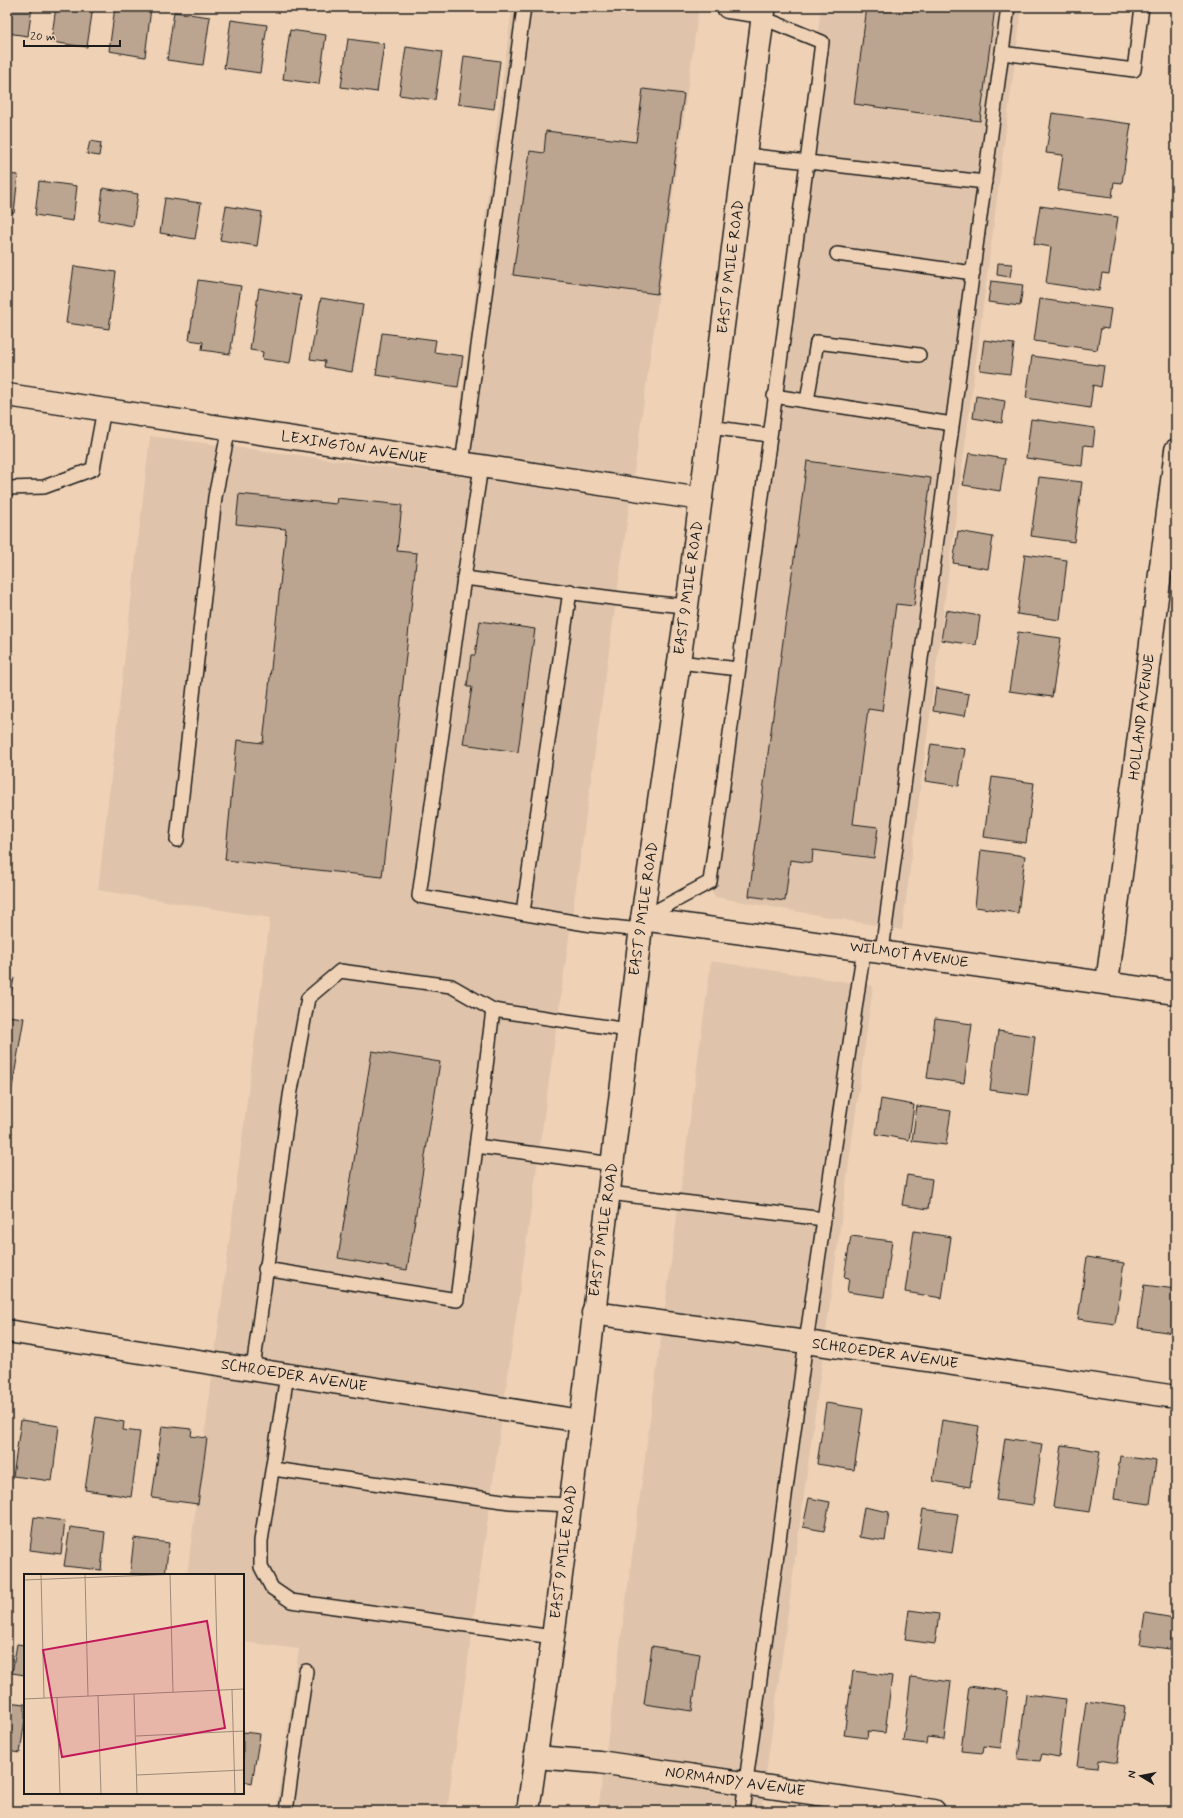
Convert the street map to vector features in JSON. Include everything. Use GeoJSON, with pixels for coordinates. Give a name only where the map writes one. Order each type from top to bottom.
{"type":"FeatureCollection","features":[{"type":"Feature","properties":{"kind":"street"},"geometry":{"type":"LineString","coordinates":[[728,7],[764,13]]}},
{"type":"Feature","properties":{"kind":"street","name":"EAST 9 MILE ROAD"},"geometry":{"type":"LineString","coordinates":[[528,1811],[553,1637],[581,1421],[628,1030],[687,606],[764,13]]}},
{"type":"Feature","properties":{"kind":"street","name":"LEXINGTON AVENUE"},"geometry":{"type":"LineString","coordinates":[[7,396],[104,409],[471,466],[701,499]]}},
{"type":"Feature","properties":{"kind":"street","name":"HOLLAND AVENUE"},"geometry":{"type":"LineString","coordinates":[[1107,983],[1176,450]]}},
{"type":"Feature","properties":{"kind":"street","name":"WILMOT AVENUE"},"geometry":{"type":"LineString","coordinates":[[642,924],[873,950],[1176,993]]}},
{"type":"Feature","properties":{"kind":"street","name":"SCHROEDER AVENUE"},"geometry":{"type":"LineString","coordinates":[[593,1313],[806,1342],[1176,1397]]}},
{"type":"Feature","properties":{"kind":"street","name":"SCHROEDER AVENUE"},"geometry":{"type":"LineString","coordinates":[[7,1331],[581,1421]]}},
{"type":"Feature","properties":{"kind":"street","name":"NORMANDY AVENUE"},"geometry":{"type":"LineString","coordinates":[[535,1757],[600,1762],[934,1811]]}},
{"type":"Feature","properties":{"kind":"lane"},"geometry":{"type":"LineString","coordinates":[[524,7],[471,466],[464,578],[419,896],[523,912],[592,925],[642,924],[710,882],[822,42],[764,13]]}},
{"type":"Feature","properties":{"kind":"lane"},"geometry":{"type":"LineString","coordinates":[[742,1811],[824,1219],[873,950],[952,424],[1008,7]]}},
{"type":"Feature","properties":{"kind":"lane"},"geometry":{"type":"LineString","coordinates":[[1002,53],[1134,70],[1142,7]]}},
{"type":"Feature","properties":{"kind":"lane"},"geometry":{"type":"LineString","coordinates":[[746,155],[985,182]]}},
{"type":"Feature","properties":{"kind":"lane"},"geometry":{"type":"LineString","coordinates":[[837,254],[973,273]]}},
{"type":"Feature","properties":{"kind":"lane"},"geometry":{"type":"LineString","coordinates":[[807,401],[817,342],[919,355]]}},
{"type":"Feature","properties":{"kind":"lane"},"geometry":{"type":"LineString","coordinates":[[774,396],[952,424]]}},
{"type":"Feature","properties":{"kind":"lane"},"geometry":{"type":"LineString","coordinates":[[7,488],[44,488],[94,469],[104,409]]}},
{"type":"Feature","properties":{"kind":"lane"},"geometry":{"type":"LineString","coordinates":[[177,840],[215,497],[229,428]]}},
{"type":"Feature","properties":{"kind":"lane"},"geometry":{"type":"LineString","coordinates":[[710,428],[769,435]]}},
{"type":"Feature","properties":{"kind":"lane"},"geometry":{"type":"LineString","coordinates":[[464,578],[570,591],[634,602],[687,606]]}},
{"type":"Feature","properties":{"kind":"lane"},"geometry":{"type":"LineString","coordinates":[[523,912],[570,591]]}},
{"type":"Feature","properties":{"kind":"lane"},"geometry":{"type":"LineString","coordinates":[[679,662],[738,669]]}},
{"type":"Feature","properties":{"kind":"lane"},"geometry":{"type":"LineString","coordinates":[[253,1369],[265,1269],[290,1096],[308,998],[340,970],[451,986],[493,1010],[628,1030]]}},
{"type":"Feature","properties":{"kind":"lane"},"geometry":{"type":"LineString","coordinates":[[265,1269],[457,1300],[493,1010]]}},
{"type":"Feature","properties":{"kind":"lane"},"geometry":{"type":"LineString","coordinates":[[476,1146],[613,1164]]}},
{"type":"Feature","properties":{"kind":"lane"},"geometry":{"type":"LineString","coordinates":[[609,1193],[824,1219]]}},
{"type":"Feature","properties":{"kind":"lane"},"geometry":{"type":"LineString","coordinates":[[287,1375],[262,1541],[261,1567],[272,1588],[291,1601],[553,1637]]}},
{"type":"Feature","properties":{"kind":"lane"},"geometry":{"type":"LineString","coordinates":[[272,1469],[510,1502],[570,1505]]}},
{"type":"Feature","properties":{"kind":"lane"},"geometry":{"type":"LineString","coordinates":[[286,1811],[306,1671]]}},
{"type":"Feature","properties":{"kind":"shaded area"},"geometry":{"type":"Polygon","coordinates":[[[512,7],[699,7],[447,1811],[276,1811],[299,1649],[244,1642],[244,1574],[187,1574],[270,918],[98,890],[150,436],[452,475],[512,7]]]}},
{"type":"Feature","properties":{"kind":"shaded area"},"geometry":{"type":"Polygon","coordinates":[[[821,7],[1022,7],[902,930],[715,897],[707,885],[766,458],[821,7]]]}},
{"type":"Feature","properties":{"kind":"shaded area"},"geometry":{"type":"Polygon","coordinates":[[[711,961],[873,986],[761,1811],[598,1811],[711,961]]]}},
{"type":"Feature","properties":{"kind":"building"},"geometry":{"type":"Polygon","coordinates":[[[7,7],[32,7],[28,36],[7,33],[7,7]]]}},
{"type":"Feature","properties":{"kind":"building"},"geometry":{"type":"Polygon","coordinates":[[[56,7],[93,7],[87,47],[51,42],[56,7]]]}},
{"type":"Feature","properties":{"kind":"building"},"geometry":{"type":"Polygon","coordinates":[[[115,7],[151,8],[145,57],[109,51],[115,7]]]}},
{"type":"Feature","properties":{"kind":"building"},"geometry":{"type":"Polygon","coordinates":[[[867,7],[995,7],[980,121],[854,104],[867,7]]]}},
{"type":"Feature","properties":{"kind":"building"},"geometry":{"type":"Polygon","coordinates":[[[174,12],[210,17],[203,65],[167,60],[174,12]]]}},
{"type":"Feature","properties":{"kind":"building"},"geometry":{"type":"Polygon","coordinates":[[[231,20],[267,25],[260,73],[224,68],[231,20]]]}},
{"type":"Feature","properties":{"kind":"building"},"geometry":{"type":"Polygon","coordinates":[[[290,30],[326,35],[319,84],[283,79],[290,30]]]}},
{"type":"Feature","properties":{"kind":"building"},"geometry":{"type":"Polygon","coordinates":[[[348,39],[384,44],[377,92],[341,87],[348,39]]]}},
{"type":"Feature","properties":{"kind":"building"},"geometry":{"type":"Polygon","coordinates":[[[406,47],[442,52],[435,100],[399,95],[406,47]]]}},
{"type":"Feature","properties":{"kind":"building"},"geometry":{"type":"Polygon","coordinates":[[[464,56],[500,61],[494,109],[458,104],[464,56]]]}},
{"type":"Feature","properties":{"kind":"building"},"geometry":{"type":"Polygon","coordinates":[[[643,89],[684,94],[657,294],[513,275],[530,151],[544,153],[546,131],[636,142],[643,89]]]}},
{"type":"Feature","properties":{"kind":"building"},"geometry":{"type":"Polygon","coordinates":[[[1052,113],[1131,124],[1122,183],[1114,182],[1112,197],[1058,190],[1063,155],[1046,153],[1052,113]]]}},
{"type":"Feature","properties":{"kind":"building"},"geometry":{"type":"Polygon","coordinates":[[[90,141],[101,143],[99,156],[87,154],[90,141]]]}},
{"type":"Feature","properties":{"kind":"building"},"geometry":{"type":"Polygon","coordinates":[[[7,174],[18,175],[14,213],[7,212],[7,174]]]}},
{"type":"Feature","properties":{"kind":"building"},"geometry":{"type":"Polygon","coordinates":[[[39,181],[77,186],[73,221],[35,215],[39,181]]]}},
{"type":"Feature","properties":{"kind":"building"},"geometry":{"type":"Polygon","coordinates":[[[103,188],[138,194],[133,226],[99,220],[103,188]]]}},
{"type":"Feature","properties":{"kind":"building"},"geometry":{"type":"Polygon","coordinates":[[[165,198],[201,203],[195,239],[160,233],[165,198]]]}},
{"type":"Feature","properties":{"kind":"building"},"geometry":{"type":"Polygon","coordinates":[[[226,206],[262,212],[257,246],[220,240],[226,206]]]}},
{"type":"Feature","properties":{"kind":"building"},"geometry":{"type":"Polygon","coordinates":[[[1040,206],[1118,217],[1109,274],[1102,273],[1099,291],[1046,283],[1051,247],[1034,244],[1040,206]]]}},
{"type":"Feature","properties":{"kind":"building"},"geometry":{"type":"Polygon","coordinates":[[[998,263],[1012,264],[1010,277],[997,275],[998,263]]]}},
{"type":"Feature","properties":{"kind":"building"},"geometry":{"type":"Polygon","coordinates":[[[74,266],[116,272],[109,329],[66,323],[74,266]]]}},
{"type":"Feature","properties":{"kind":"building"},"geometry":{"type":"Polygon","coordinates":[[[198,280],[241,286],[230,354],[202,350],[203,342],[189,340],[198,280]]]}},
{"type":"Feature","properties":{"kind":"building"},"geometry":{"type":"Polygon","coordinates":[[[991,281],[1023,285],[1020,306],[988,302],[991,281]]]}},
{"type":"Feature","properties":{"kind":"building"},"geometry":{"type":"Polygon","coordinates":[[[259,288],[301,296],[290,363],[262,359],[263,352],[250,350],[259,288]]]}},
{"type":"Feature","properties":{"kind":"building"},"geometry":{"type":"Polygon","coordinates":[[[321,298],[363,305],[352,372],[324,367],[325,361],[310,359],[321,298]]]}},
{"type":"Feature","properties":{"kind":"building"},"geometry":{"type":"Polygon","coordinates":[[[1040,299],[1111,309],[1108,329],[1101,328],[1097,350],[1034,341],[1040,299]]]}},
{"type":"Feature","properties":{"kind":"building"},"geometry":{"type":"Polygon","coordinates":[[[382,333],[436,340],[434,352],[463,356],[458,387],[376,375],[382,333]]]}},
{"type":"Feature","properties":{"kind":"building"},"geometry":{"type":"Polygon","coordinates":[[[984,340],[1014,344],[1010,374],[980,370],[984,340]]]}},
{"type":"Feature","properties":{"kind":"building"},"geometry":{"type":"Polygon","coordinates":[[[1032,356],[1104,366],[1101,387],[1093,385],[1090,408],[1026,398],[1032,356]]]}},
{"type":"Feature","properties":{"kind":"building"},"geometry":{"type":"Polygon","coordinates":[[[976,396],[1005,401],[1002,423],[973,418],[976,396]]]}},
{"type":"Feature","properties":{"kind":"building"},"geometry":{"type":"Polygon","coordinates":[[[1031,419],[1095,428],[1093,446],[1084,445],[1082,466],[1026,458],[1031,419]]]}},
{"type":"Feature","properties":{"kind":"building"},"geometry":{"type":"Polygon","coordinates":[[[969,453],[1005,459],[1000,491],[963,485],[969,453]]]}},
{"type":"Feature","properties":{"kind":"building"},"geometry":{"type":"Polygon","coordinates":[[[807,461],[931,478],[914,606],[896,604],[882,711],[868,709],[853,824],[878,827],[874,858],[813,850],[812,863],[790,860],[785,901],[749,896],[807,461]]]}},
{"type":"Feature","properties":{"kind":"building"},"geometry":{"type":"Polygon","coordinates":[[[1039,477],[1082,482],[1074,542],[1031,536],[1039,477]]]}},
{"type":"Feature","properties":{"kind":"building"},"geometry":{"type":"Polygon","coordinates":[[[239,494],[336,504],[337,498],[402,505],[397,551],[417,553],[382,877],[225,860],[237,740],[263,743],[286,529],[236,524],[239,494]]]}},
{"type":"Feature","properties":{"kind":"building"},"geometry":{"type":"Polygon","coordinates":[[[958,531],[993,537],[988,569],[953,563],[958,531]]]}},
{"type":"Feature","properties":{"kind":"building"},"geometry":{"type":"Polygon","coordinates":[[[1025,554],[1067,560],[1060,620],[1017,614],[1025,554]]]}},
{"type":"Feature","properties":{"kind":"building"},"geometry":{"type":"Polygon","coordinates":[[[946,610],[980,616],[976,645],[941,640],[946,610]]]}},
{"type":"Feature","properties":{"kind":"building"},"geometry":{"type":"Polygon","coordinates":[[[480,621],[535,629],[518,752],[463,744],[472,687],[467,687],[471,655],[475,655],[480,621]]]}},
{"type":"Feature","properties":{"kind":"building"},"geometry":{"type":"Polygon","coordinates":[[[1018,632],[1061,638],[1052,697],[1009,691],[1018,632]]]}},
{"type":"Feature","properties":{"kind":"building"},"geometry":{"type":"Polygon","coordinates":[[[936,688],[969,694],[965,716],[933,711],[936,688]]]}},
{"type":"Feature","properties":{"kind":"building"},"geometry":{"type":"Polygon","coordinates":[[[931,744],[965,749],[959,786],[925,781],[931,744]]]}},
{"type":"Feature","properties":{"kind":"building"},"geometry":{"type":"Polygon","coordinates":[[[992,777],[1034,783],[1026,843],[984,837],[992,777]]]}},
{"type":"Feature","properties":{"kind":"building"},"geometry":{"type":"Polygon","coordinates":[[[981,850],[1025,856],[1018,913],[975,907],[981,850]]]}},
{"type":"Feature","properties":{"kind":"building"},"geometry":{"type":"Polygon","coordinates":[[[7,977],[14,978],[7,1015],[7,977]]]}},
{"type":"Feature","properties":{"kind":"building"},"geometry":{"type":"Polygon","coordinates":[[[7,1016],[24,1018],[9,1105],[7,1105],[7,1016]]]}},
{"type":"Feature","properties":{"kind":"building"},"geometry":{"type":"Polygon","coordinates":[[[935,1019],[972,1024],[964,1083],[927,1078],[935,1019]]]}},
{"type":"Feature","properties":{"kind":"building"},"geometry":{"type":"Polygon","coordinates":[[[998,1031],[1035,1036],[1028,1095],[990,1090],[998,1031]]]}},
{"type":"Feature","properties":{"kind":"building"},"geometry":{"type":"Polygon","coordinates":[[[372,1051],[440,1062],[407,1270],[338,1258],[372,1051]]]}},
{"type":"Feature","properties":{"kind":"building"},"geometry":{"type":"Polygon","coordinates":[[[881,1099],[914,1105],[909,1140],[876,1134],[881,1099]]]}},
{"type":"Feature","properties":{"kind":"building"},"geometry":{"type":"Polygon","coordinates":[[[917,1106],[951,1111],[946,1145],[912,1141],[917,1106]]]}},
{"type":"Feature","properties":{"kind":"building"},"geometry":{"type":"Polygon","coordinates":[[[907,1175],[932,1179],[928,1209],[902,1205],[907,1175]]]}},
{"type":"Feature","properties":{"kind":"building"},"geometry":{"type":"Polygon","coordinates":[[[914,1231],[951,1237],[942,1298],[905,1292],[914,1231]]]}},
{"type":"Feature","properties":{"kind":"building"},"geometry":{"type":"Polygon","coordinates":[[[851,1236],[892,1241],[884,1297],[847,1292],[849,1278],[844,1277],[851,1236]]]}},
{"type":"Feature","properties":{"kind":"building"},"geometry":{"type":"Polygon","coordinates":[[[1087,1257],[1124,1263],[1115,1324],[1078,1319],[1087,1257]]]}},
{"type":"Feature","properties":{"kind":"building"},"geometry":{"type":"Polygon","coordinates":[[[1144,1285],[1176,1289],[1174,1333],[1138,1328],[1144,1285]]]}},
{"type":"Feature","properties":{"kind":"building"},"geometry":{"type":"Polygon","coordinates":[[[826,1403],[863,1409],[854,1470],[817,1464],[826,1403]]]}},
{"type":"Feature","properties":{"kind":"building"},"geometry":{"type":"Polygon","coordinates":[[[96,1417],[124,1422],[123,1430],[140,1432],[131,1497],[85,1490],[96,1417]]]}},
{"type":"Feature","properties":{"kind":"building"},"geometry":{"type":"Polygon","coordinates":[[[21,1420],[59,1426],[52,1481],[13,1476],[21,1420]]]}},
{"type":"Feature","properties":{"kind":"building"},"geometry":{"type":"Polygon","coordinates":[[[942,1420],[979,1426],[970,1487],[933,1481],[942,1420]]]}},
{"type":"Feature","properties":{"kind":"building"},"geometry":{"type":"Polygon","coordinates":[[[162,1426],[192,1429],[191,1436],[207,1438],[198,1504],[152,1498],[162,1426]]]}},
{"type":"Feature","properties":{"kind":"building"},"geometry":{"type":"Polygon","coordinates":[[[1005,1438],[1042,1444],[1033,1505],[996,1500],[1005,1438]]]}},
{"type":"Feature","properties":{"kind":"building"},"geometry":{"type":"Polygon","coordinates":[[[1062,1445],[1100,1451],[1090,1512],[1053,1507],[1062,1445]]]}},
{"type":"Feature","properties":{"kind":"building"},"geometry":{"type":"Polygon","coordinates":[[[1120,1456],[1156,1461],[1150,1504],[1114,1499],[1120,1456]]]}},
{"type":"Feature","properties":{"kind":"building"},"geometry":{"type":"Polygon","coordinates":[[[1176,1494],[1176,1516],[1173,1516],[1176,1494]]]}},
{"type":"Feature","properties":{"kind":"building"},"geometry":{"type":"Polygon","coordinates":[[[809,1498],[830,1502],[824,1531],[803,1527],[809,1498]]]}},
{"type":"Feature","properties":{"kind":"building"},"geometry":{"type":"Polygon","coordinates":[[[864,1507],[889,1512],[885,1541],[859,1537],[864,1507]]]}},
{"type":"Feature","properties":{"kind":"building"},"geometry":{"type":"Polygon","coordinates":[[[923,1509],[958,1514],[952,1553],[917,1548],[923,1509]]]}},
{"type":"Feature","properties":{"kind":"building"},"geometry":{"type":"Polygon","coordinates":[[[34,1517],[65,1521],[61,1554],[30,1550],[34,1517]]]}},
{"type":"Feature","properties":{"kind":"building"},"geometry":{"type":"Polygon","coordinates":[[[70,1527],[105,1532],[101,1570],[64,1566],[70,1527]]]}},
{"type":"Feature","properties":{"kind":"building"},"geometry":{"type":"Polygon","coordinates":[[[134,1538],[169,1543],[165,1574],[130,1574],[134,1538]]]}},
{"type":"Feature","properties":{"kind":"building"},"geometry":{"type":"Polygon","coordinates":[[[909,1610],[939,1614],[935,1644],[905,1640],[909,1610]]]}},
{"type":"Feature","properties":{"kind":"building"},"geometry":{"type":"Polygon","coordinates":[[[1145,1613],[1174,1618],[1170,1649],[1140,1645],[1145,1613]]]}},
{"type":"Feature","properties":{"kind":"building"},"geometry":{"type":"Polygon","coordinates":[[[17,1644],[24,1645],[24,1675],[12,1673],[17,1644]]]}},
{"type":"Feature","properties":{"kind":"building"},"geometry":{"type":"Polygon","coordinates":[[[652,1646],[700,1654],[692,1711],[644,1704],[652,1646]]]}},
{"type":"Feature","properties":{"kind":"building"},"geometry":{"type":"Polygon","coordinates":[[[853,1671],[892,1676],[885,1733],[868,1731],[867,1738],[844,1735],[853,1671]]]}},
{"type":"Feature","properties":{"kind":"building"},"geometry":{"type":"Polygon","coordinates":[[[911,1677],[951,1682],[944,1739],[927,1737],[926,1744],[903,1741],[911,1677]]]}},
{"type":"Feature","properties":{"kind":"building"},"geometry":{"type":"Polygon","coordinates":[[[969,1686],[1008,1691],[1001,1748],[984,1746],[983,1753],[961,1751],[969,1686]]]}},
{"type":"Feature","properties":{"kind":"building"},"geometry":{"type":"Polygon","coordinates":[[[1026,1694],[1066,1699],[1059,1757],[1042,1754],[1040,1761],[1018,1759],[1026,1694]]]}},
{"type":"Feature","properties":{"kind":"building"},"geometry":{"type":"Polygon","coordinates":[[[1086,1701],[1125,1707],[1117,1763],[1099,1760],[1098,1768],[1077,1766],[1086,1701]]]}},
{"type":"Feature","properties":{"kind":"building"},"geometry":{"type":"Polygon","coordinates":[[[7,1702],[24,1704],[24,1726],[20,1753],[7,1751],[7,1702]]]}},
{"type":"Feature","properties":{"kind":"building"},"geometry":{"type":"Polygon","coordinates":[[[244,1732],[260,1734],[252,1783],[244,1781],[244,1732]]]}}]}
